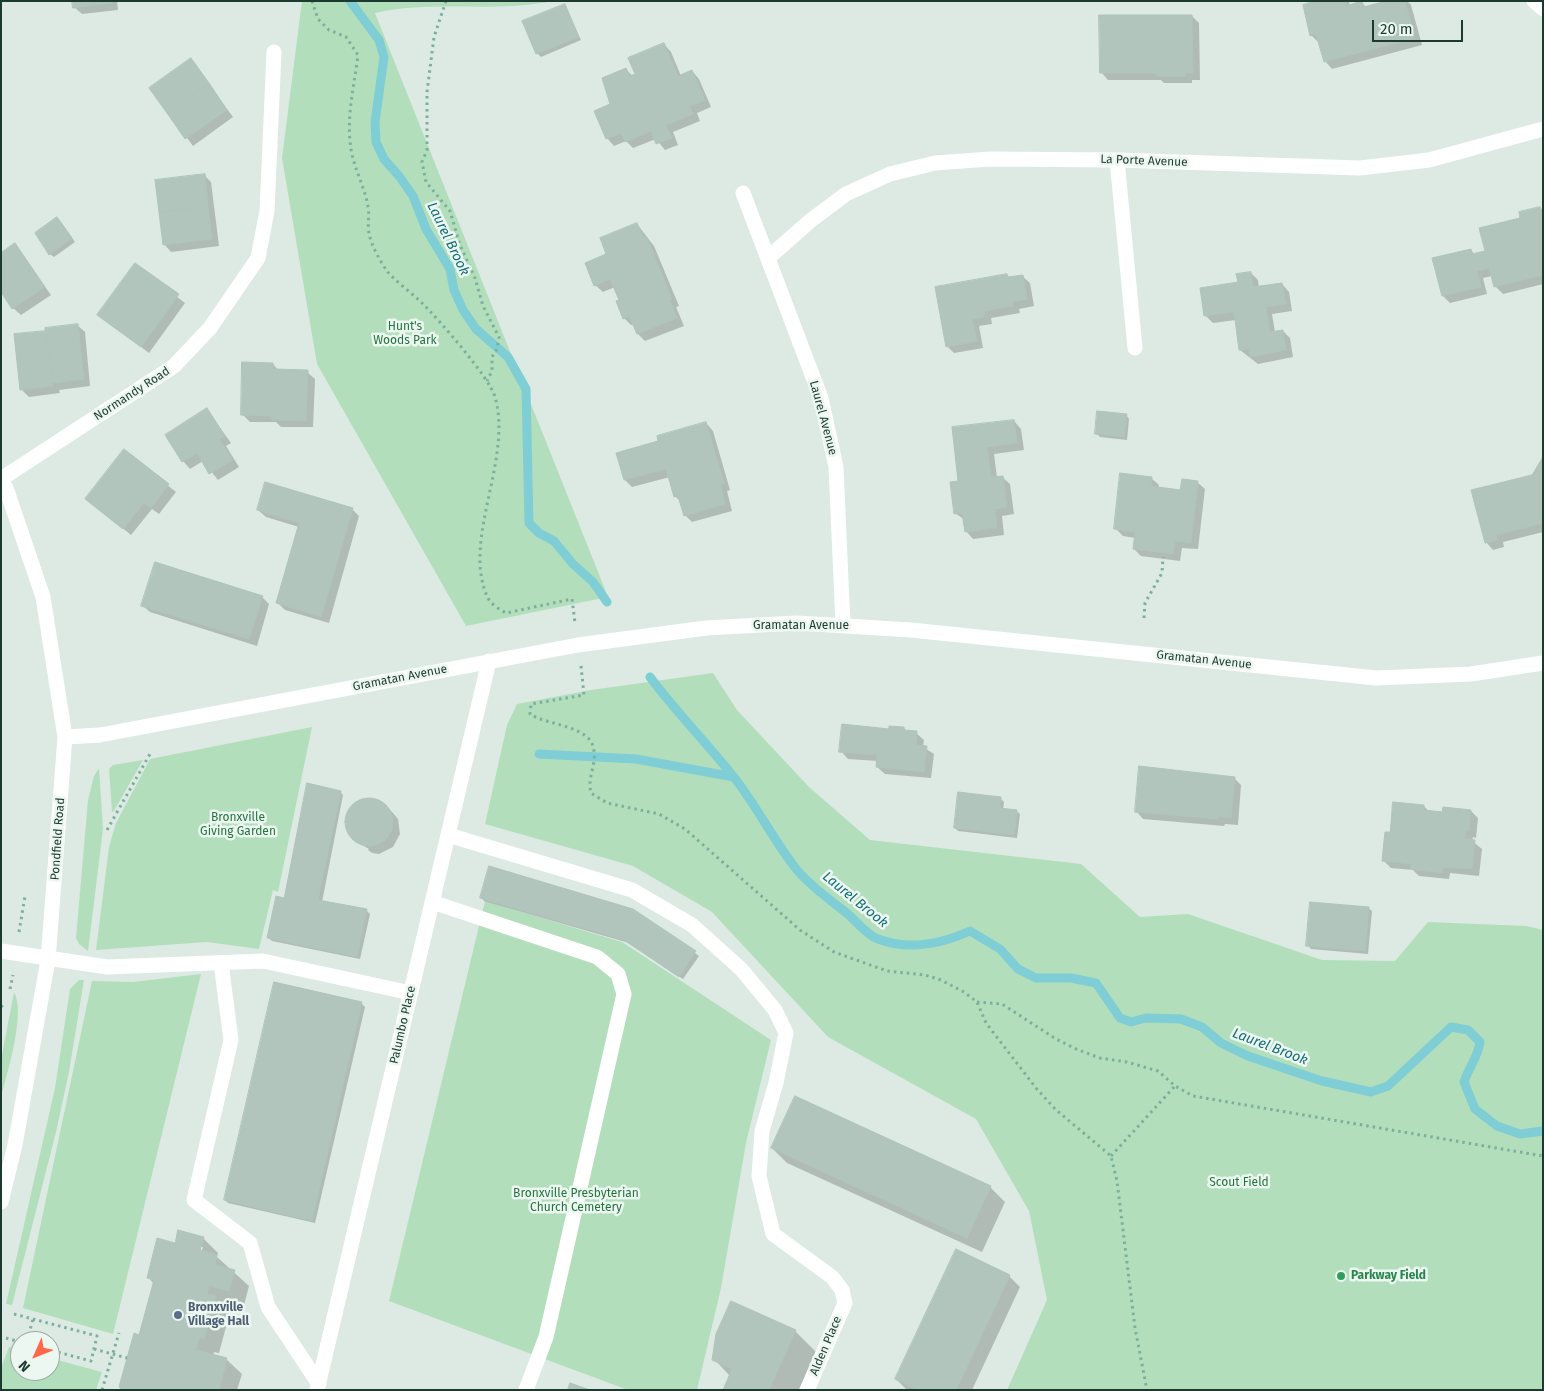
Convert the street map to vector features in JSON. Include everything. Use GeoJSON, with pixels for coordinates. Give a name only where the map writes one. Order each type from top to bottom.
{"type":"FeatureCollection","features":[{"type":"Feature","properties":{"kind":"street"},"geometry":{"type":"LineString","coordinates":[[1534,1],[1543,9]]}},
{"type":"Feature","properties":{"kind":"street","name":"Normandy Road"},"geometry":{"type":"LineString","coordinates":[[1,480],[174,366],[210,328],[258,258],[267,211],[274,52]]}},
{"type":"Feature","properties":{"kind":"street","name":"La Porte Avenue"},"geometry":{"type":"LineString","coordinates":[[768,258],[810,221],[846,194],[890,174],[935,164],[990,159],[1117,160],[1360,168],[1429,160],[1543,129]]}},
{"type":"Feature","properties":{"kind":"street"},"geometry":{"type":"LineString","coordinates":[[1117,160],[1135,348]]}},
{"type":"Feature","properties":{"kind":"street","name":"Laurel Avenue"},"geometry":{"type":"LineString","coordinates":[[742,193],[820,398],[836,467],[843,625]]}},
{"type":"Feature","properties":{"kind":"street","name":"Pondfield Road"},"geometry":{"type":"LineString","coordinates":[[1,480],[42,597],[65,737],[48,960],[15,1146],[1,1202]]}},
{"type":"Feature","properties":{"kind":"street","name":"Gramatan Avenue"},"geometry":{"type":"LineString","coordinates":[[65,737],[100,735],[578,645],[706,628],[797,623],[1002,638],[1376,678],[1471,674],[1543,663]]}},
{"type":"Feature","properties":{"kind":"street","name":"Palumbo Place"},"geometry":{"type":"LineString","coordinates":[[318,1387],[489,661]]}},
{"type":"Feature","properties":{"kind":"street","name":"Alden Place"},"geometry":{"type":"LineString","coordinates":[[448,835],[632,890],[692,925],[741,969],[775,1010],[786,1033],[776,1083],[762,1131],[759,1176],[773,1234],[832,1277],[842,1290],[845,1303],[807,1390]]}},
{"type":"Feature","properties":{"kind":"street"},"geometry":{"type":"LineString","coordinates":[[432,902],[597,957],[618,974],[624,994],[546,1337],[526,1390]]}},
{"type":"Feature","properties":{"kind":"street"},"geometry":{"type":"LineString","coordinates":[[1,951],[48,960],[107,967],[263,961],[411,993]]}},
{"type":"Feature","properties":{"kind":"street"},"geometry":{"type":"LineString","coordinates":[[221,963],[232,1040],[194,1200],[250,1243],[268,1307],[318,1387]]}},
{"type":"Feature","properties":{"kind":"path"},"geometry":{"type":"LineString","coordinates":[[312,1],[318,20],[329,30],[346,37],[358,55],[348,118],[351,151],[369,208],[369,234],[376,251],[387,271],[424,305],[487,382],[495,397],[498,423],[497,457],[481,542],[482,569],[487,596],[496,608],[506,613],[572,599],[574,620]]}},
{"type":"Feature","properties":{"kind":"path"},"geometry":{"type":"LineString","coordinates":[[446,1],[434,38],[427,92],[427,150],[422,162],[426,182],[450,211],[460,245],[475,278],[483,306],[500,337],[497,349],[492,357],[492,371],[487,382]]}},
{"type":"Feature","properties":{"kind":"path"},"geometry":{"type":"LineString","coordinates":[[1144,618],[1145,602],[1162,572],[1163,557]]}},
{"type":"Feature","properties":{"kind":"path"},"geometry":{"type":"LineString","coordinates":[[582,678],[584,695],[531,704],[530,714],[540,721],[572,728],[588,737],[594,749],[593,768],[589,782],[592,793],[607,803],[659,814],[685,829],[800,930],[834,952],[887,971],[925,975],[941,980],[964,992],[977,1002],[986,1023],[1036,1088],[1067,1121],[1111,1156],[1117,1181],[1135,1328],[1147,1390]]}},
{"type":"Feature","properties":{"kind":"path"},"geometry":{"type":"LineString","coordinates":[[107,830],[150,754]]}},
{"type":"Feature","properties":{"kind":"path"},"geometry":{"type":"LineString","coordinates":[[977,1002],[1002,1004],[1076,1050],[1100,1058],[1128,1062],[1158,1071],[1176,1086],[1193,1096],[1543,1156]]}},
{"type":"Feature","properties":{"kind":"path"},"geometry":{"type":"LineString","coordinates":[[1111,1156],[1176,1086]]}},
{"type":"Feature","properties":{"kind":"path"},"geometry":{"type":"LineString","coordinates":[[14,1314],[97,1336],[91,1361],[60,1353]]}},
{"type":"Feature","properties":{"kind":"path"},"geometry":{"type":"LineString","coordinates":[[30,1331],[33,1319]]}},
{"type":"Feature","properties":{"kind":"path"},"geometry":{"type":"LineString","coordinates":[[102,1390],[119,1333]]}},
{"type":"Feature","properties":{"kind":"path"},"geometry":{"type":"LineString","coordinates":[[6,1338],[10,1339]]}},
{"type":"Feature","properties":{"kind":"path"},"geometry":{"type":"LineString","coordinates":[[94,1349],[127,1358]]}},
{"type":"Feature","properties":{"kind":"green space","name":"Hunt's Woods Park"},"geometry":{"type":"Polygon","coordinates":[[[302,1],[553,1],[509,6],[419,7],[375,13],[608,597],[466,626],[317,364],[282,158],[302,1]]]}},
{"type":"Feature","properties":{"kind":"green space","name":"Scout Field"},"geometry":{"type":"Polygon","coordinates":[[[713,673],[737,710],[809,787],[870,840],[1081,864],[1140,917],[1188,914],[1322,960],[1395,961],[1428,922],[1527,926],[1543,930],[1543,1390],[1007,1390],[1047,1300],[1029,1211],[976,1119],[828,1037],[712,912],[633,866],[485,824],[507,725],[517,704],[591,690],[713,673]]]}},
{"type":"Feature","properties":{"kind":"green space","name":"Bronxville Giving Garden"},"geometry":{"type":"Polygon","coordinates":[[[312,727],[278,892],[273,890],[259,949],[207,942],[96,950],[109,847],[116,823],[150,759],[312,727]]]}},
{"type":"Feature","properties":{"kind":"green space"},"geometry":{"type":"Polygon","coordinates":[[[143,760],[112,812],[109,769],[113,765],[143,760]]]}},
{"type":"Feature","properties":{"kind":"green space"},"geometry":{"type":"Polygon","coordinates":[[[99,768],[103,829],[88,951],[79,944],[76,938],[88,800],[94,776],[99,768]]]}},
{"type":"Feature","properties":{"kind":"green space","name":"Bronxville Presbyterian Church Cemetery"},"geometry":{"type":"Polygon","coordinates":[[[485,901],[622,942],[771,1040],[746,1143],[721,1288],[697,1390],[628,1390],[389,1301],[485,901]]]}},
{"type":"Feature","properties":{"kind":"green space"},"geometry":{"type":"Polygon","coordinates":[[[201,974],[113,1334],[23,1308],[92,981],[133,982],[201,974]]]}},
{"type":"Feature","properties":{"kind":"green space"},"geometry":{"type":"Polygon","coordinates":[[[79,980],[84,980],[69,1072],[56,1132],[12,1305],[6,1304],[55,1088],[70,989],[79,980]]]}},
{"type":"Feature","properties":{"kind":"green space"},"geometry":{"type":"Polygon","coordinates":[[[14,992],[18,1014],[17,1029],[1,1097],[1,1060],[14,992]]]}},
{"type":"Feature","properties":{"kind":"green space"},"geometry":{"type":"Polygon","coordinates":[[[9,1347],[10,1381],[60,1381],[60,1361],[102,1372],[96,1390],[1,1390],[1,1368],[9,1347]]]}},
{"type":"Feature","properties":{"kind":"building"},"geometry":{"type":"Polygon","coordinates":[[[72,1],[111,1],[112,3],[73,8],[72,1]]]}},
{"type":"Feature","properties":{"kind":"building"},"geometry":{"type":"Polygon","coordinates":[[[1315,1],[1345,1],[1346,6],[1362,1],[1364,7],[1386,1],[1405,1],[1415,38],[1324,62],[1316,34],[1310,36],[1303,5],[1315,1]]]}},
{"type":"Feature","properties":{"kind":"building"},"geometry":{"type":"Polygon","coordinates":[[[565,4],[579,37],[536,54],[522,21],[565,4]]]}},
{"type":"Feature","properties":{"kind":"building"},"geometry":{"type":"Polygon","coordinates":[[[1099,15],[1192,15],[1193,73],[1185,73],[1185,76],[1156,76],[1156,73],[1100,73],[1099,15]]]}},
{"type":"Feature","properties":{"kind":"building"},"geometry":{"type":"Polygon","coordinates":[[[664,43],[678,76],[692,70],[705,100],[690,106],[693,114],[666,125],[672,138],[656,144],[651,131],[625,142],[621,133],[606,139],[594,111],[610,104],[602,78],[626,68],[630,76],[635,74],[628,58],[664,43]]]}},
{"type":"Feature","properties":{"kind":"building"},"geometry":{"type":"Polygon","coordinates":[[[191,58],[209,83],[167,113],[149,88],[191,58]]]}},
{"type":"Feature","properties":{"kind":"building"},"geometry":{"type":"Polygon","coordinates":[[[209,83],[227,110],[185,139],[167,113],[209,83]]]}},
{"type":"Feature","properties":{"kind":"building"},"geometry":{"type":"Polygon","coordinates":[[[205,174],[208,207],[159,212],[155,180],[205,174]]]}},
{"type":"Feature","properties":{"kind":"building"},"geometry":{"type":"Polygon","coordinates":[[[208,207],[212,239],[163,245],[159,212],[208,207]]]}},
{"type":"Feature","properties":{"kind":"building"},"geometry":{"type":"Polygon","coordinates":[[[1540,207],[1543,212],[1543,275],[1494,287],[1489,268],[1477,271],[1481,287],[1442,296],[1432,258],[1471,249],[1472,254],[1485,251],[1479,228],[1520,218],[1519,212],[1540,207]]]}},
{"type":"Feature","properties":{"kind":"building"},"geometry":{"type":"Polygon","coordinates":[[[57,217],[72,238],[49,255],[35,233],[57,217]]]}},
{"type":"Feature","properties":{"kind":"building"},"geometry":{"type":"Polygon","coordinates":[[[637,223],[644,238],[647,238],[672,299],[670,300],[677,318],[637,334],[629,316],[623,319],[616,301],[619,300],[610,279],[594,286],[585,263],[606,254],[600,238],[637,223]]]}},
{"type":"Feature","properties":{"kind":"building"},"geometry":{"type":"Polygon","coordinates":[[[15,243],[45,287],[12,309],[1,292],[1,253],[15,243]]]}},
{"type":"Feature","properties":{"kind":"building"},"geometry":{"type":"Polygon","coordinates":[[[135,263],[179,294],[160,321],[116,289],[135,263]]]}},
{"type":"Feature","properties":{"kind":"building"},"geometry":{"type":"Polygon","coordinates":[[[1251,272],[1253,287],[1282,283],[1286,304],[1266,307],[1270,332],[1283,330],[1286,350],[1250,357],[1249,349],[1239,350],[1234,312],[1204,316],[1200,288],[1238,282],[1236,274],[1251,272]]]}},
{"type":"Feature","properties":{"kind":"building"},"geometry":{"type":"Polygon","coordinates":[[[1007,274],[1008,277],[1023,275],[1027,299],[1012,302],[1013,306],[984,311],[985,317],[972,319],[977,341],[946,347],[935,287],[1007,274]]]}},
{"type":"Feature","properties":{"kind":"building"},"geometry":{"type":"Polygon","coordinates":[[[116,289],[160,321],[141,347],[97,315],[116,289]]]}},
{"type":"Feature","properties":{"kind":"building"},"geometry":{"type":"Polygon","coordinates":[[[78,324],[84,379],[53,383],[45,328],[78,324]]]}},
{"type":"Feature","properties":{"kind":"building"},"geometry":{"type":"Polygon","coordinates":[[[46,331],[53,386],[20,390],[14,334],[46,331]]]}},
{"type":"Feature","properties":{"kind":"building"},"geometry":{"type":"Polygon","coordinates":[[[242,362],[273,363],[273,369],[308,370],[306,421],[272,420],[272,416],[241,415],[242,362]]]}},
{"type":"Feature","properties":{"kind":"building"},"geometry":{"type":"Polygon","coordinates":[[[207,408],[225,436],[219,439],[233,460],[209,474],[197,453],[182,462],[165,435],[207,408]]]}},
{"type":"Feature","properties":{"kind":"building"},"geometry":{"type":"Polygon","coordinates":[[[1097,411],[1127,414],[1124,437],[1095,434],[1097,411]]]}},
{"type":"Feature","properties":{"kind":"building"},"geometry":{"type":"Polygon","coordinates":[[[1014,420],[1017,443],[987,447],[991,477],[1003,476],[1007,507],[995,509],[997,528],[965,532],[962,513],[954,514],[950,482],[958,481],[952,427],[1014,420]]]}},
{"type":"Feature","properties":{"kind":"building"},"geometry":{"type":"Polygon","coordinates":[[[706,422],[724,483],[720,484],[725,504],[684,516],[678,496],[674,497],[666,469],[624,480],[616,453],[658,441],[657,436],[706,422]]]}},
{"type":"Feature","properties":{"kind":"building"},"geometry":{"type":"Polygon","coordinates":[[[124,449],[169,484],[151,508],[144,503],[123,529],[85,499],[124,449]]]}},
{"type":"Feature","properties":{"kind":"building"},"geometry":{"type":"Polygon","coordinates":[[[1543,457],[1543,523],[1496,535],[1497,540],[1485,543],[1471,490],[1532,475],[1543,457]]]}},
{"type":"Feature","properties":{"kind":"building"},"geometry":{"type":"Polygon","coordinates":[[[1120,473],[1152,477],[1151,486],[1180,490],[1182,479],[1198,481],[1191,543],[1175,541],[1173,554],[1133,549],[1135,532],[1114,529],[1120,473]]]}},
{"type":"Feature","properties":{"kind":"building"},"geometry":{"type":"Polygon","coordinates":[[[265,482],[353,508],[321,617],[276,603],[299,523],[257,510],[265,482]]]}},
{"type":"Feature","properties":{"kind":"building"},"geometry":{"type":"Polygon","coordinates":[[[155,562],[263,596],[249,639],[141,606],[155,562]]]}},
{"type":"Feature","properties":{"kind":"building"},"geometry":{"type":"Polygon","coordinates":[[[842,724],[889,729],[889,726],[904,727],[904,730],[917,731],[916,745],[927,746],[924,772],[876,767],[877,755],[839,752],[842,724]]]}},
{"type":"Feature","properties":{"kind":"building"},"geometry":{"type":"Polygon","coordinates":[[[1139,766],[1235,777],[1231,818],[1218,817],[1217,819],[1135,812],[1139,766]]]}},
{"type":"Feature","properties":{"kind":"building"},"geometry":{"type":"Polygon","coordinates":[[[307,783],[341,791],[318,900],[367,909],[357,957],[267,938],[276,896],[284,898],[307,783]]]}},
{"type":"Feature","properties":{"kind":"building"},"geometry":{"type":"Polygon","coordinates":[[[958,792],[1001,797],[1000,808],[1017,810],[1014,835],[954,828],[958,792]]]}},
{"type":"Feature","properties":{"kind":"building"},"geometry":{"type":"Polygon","coordinates":[[[364,798],[374,798],[386,805],[393,817],[393,827],[386,839],[374,846],[364,846],[356,842],[349,835],[345,827],[345,817],[349,809],[356,802],[364,798]]]}},
{"type":"Feature","properties":{"kind":"building"},"geometry":{"type":"Polygon","coordinates":[[[1393,802],[1424,805],[1424,810],[1442,812],[1443,807],[1471,810],[1469,831],[1466,831],[1465,839],[1475,840],[1472,869],[1443,867],[1442,873],[1410,869],[1411,864],[1382,861],[1385,832],[1390,832],[1393,802]]]}},
{"type":"Feature","properties":{"kind":"building"},"geometry":{"type":"Polygon","coordinates":[[[489,866],[633,909],[696,951],[679,977],[624,940],[480,898],[489,866]]]}},
{"type":"Feature","properties":{"kind":"building"},"geometry":{"type":"Polygon","coordinates":[[[1310,902],[1369,907],[1365,951],[1306,946],[1310,902]]]}},
{"type":"Feature","properties":{"kind":"building"},"geometry":{"type":"Polygon","coordinates":[[[274,982],[362,1002],[312,1221],[224,1200],[274,982]]]}},
{"type":"Feature","properties":{"kind":"building"},"geometry":{"type":"Polygon","coordinates":[[[795,1096],[991,1186],[967,1238],[771,1148],[795,1096]]]}},
{"type":"Feature","properties":{"kind":"building","name":"Bronxville Village Hall"},"geometry":{"type":"Polygon","coordinates":[[[178,1230],[204,1237],[200,1250],[217,1255],[215,1265],[235,1270],[229,1291],[209,1286],[207,1294],[216,1296],[204,1339],[199,1338],[196,1350],[227,1358],[219,1390],[122,1390],[119,1387],[134,1333],[139,1335],[154,1280],[147,1278],[157,1238],[175,1243],[178,1230]]]}},
{"type":"Feature","properties":{"kind":"building"},"geometry":{"type":"Polygon","coordinates":[[[956,1249],[1010,1275],[956,1390],[918,1390],[895,1379],[956,1249]]]}},
{"type":"Feature","properties":{"kind":"building"},"geometry":{"type":"Polygon","coordinates":[[[731,1301],[796,1330],[769,1390],[723,1390],[732,1369],[712,1360],[716,1334],[731,1301]]]}},
{"type":"Feature","properties":{"kind":"building"},"geometry":{"type":"Polygon","coordinates":[[[570,1383],[590,1390],[568,1390],[570,1383]]]}},
{"type":"Feature","properties":{"kind":"waterway","name":"Laurel Brook"},"geometry":{"type":"LineString","coordinates":[[350,1],[379,40],[384,57],[375,122],[376,142],[384,159],[413,196],[426,229],[450,269],[454,290],[463,310],[476,329],[508,357],[526,389],[529,523],[539,533],[554,541],[573,564],[593,582],[607,602]]}},
{"type":"Feature","properties":{"kind":"waterway","name":"Laurel Brook"},"geometry":{"type":"LineString","coordinates":[[650,677],[733,776],[797,870],[815,888],[874,937],[890,943],[913,945],[936,942],[970,931],[1000,949],[1018,969],[1036,978],[1071,978],[1096,983],[1120,1018],[1131,1022],[1146,1018],[1181,1019],[1202,1027],[1221,1043],[1248,1056],[1322,1081],[1371,1092],[1388,1086],[1451,1027],[1468,1030],[1480,1042],[1464,1082],[1475,1109],[1497,1126],[1520,1134],[1543,1131]]}},
{"type":"Feature","properties":{"kind":"waterway"},"geometry":{"type":"LineString","coordinates":[[539,754],[636,759],[734,777]]}},
{"type":"Feature","properties":{"kind":"place","name":"Parkway Field"},"geometry":{"type":"Point","coordinates":[1341,1276]}},
{"type":"Feature","properties":{"kind":"place","name":"Bronxville Village Hall"},"geometry":{"type":"Point","coordinates":[178,1315]}}]}
